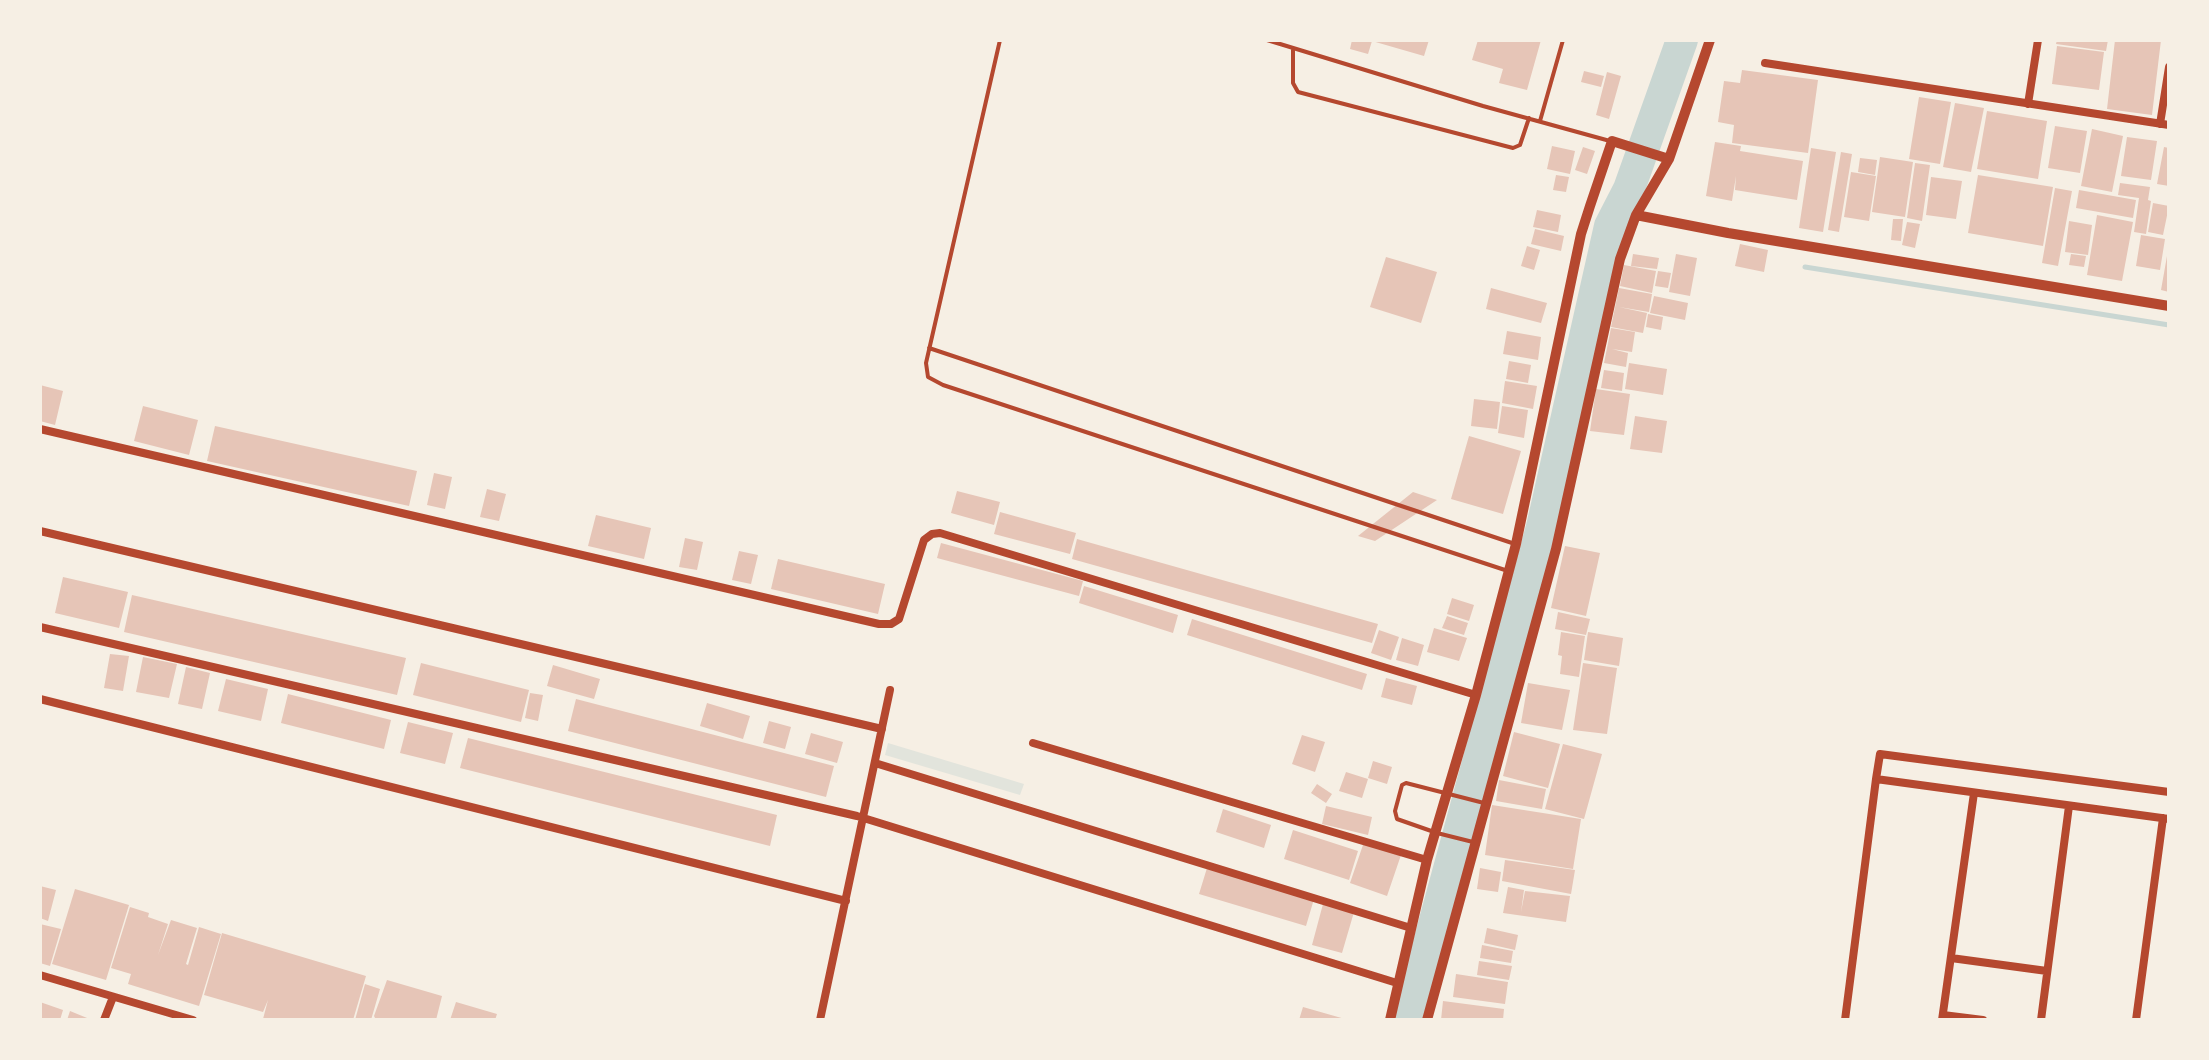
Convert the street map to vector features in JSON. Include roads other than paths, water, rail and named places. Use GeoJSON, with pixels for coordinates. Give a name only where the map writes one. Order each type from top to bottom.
{"type":"FeatureCollection","features":[{"type":"Feature","properties":{"kind":"street"},"geometry":{"type":"LineString","coordinates":[[1427,1020],[1482,802],[1556,549],[1620,259],[1636,215],[1669,159],[1710,40]]}},
{"type":"Feature","properties":{"kind":"street"},"geometry":{"type":"LineString","coordinates":[[2028,104],[2038,40]]}},
{"type":"Feature","properties":{"kind":"street"},"geometry":{"type":"LineString","coordinates":[[1765,63],[2164,124],[2169,67]]}},
{"type":"Feature","properties":{"kind":"street"},"geometry":{"type":"LineString","coordinates":[[1390,1020],[1427,860],[1441,834],[1516,544],[1581,234],[1617,143],[1669,159]]}},
{"type":"Feature","properties":{"kind":"street"},"geometry":{"type":"LineString","coordinates":[[1636,215],[2169,306]]}},
{"type":"Feature","properties":{"kind":"street"},"geometry":{"type":"LineString","coordinates":[[40,429],[879,624],[891,624],[899,619],[924,540],[940,533],[1476,695]]}},
{"type":"Feature","properties":{"kind":"street"},"geometry":{"type":"LineString","coordinates":[[42,532],[882,729]]}},
{"type":"Feature","properties":{"kind":"street"},"geometry":{"type":"LineString","coordinates":[[40,627],[864,818],[1397,983]]}},
{"type":"Feature","properties":{"kind":"street"},"geometry":{"type":"LineString","coordinates":[[820,1020],[890,690]]}},
{"type":"Feature","properties":{"kind":"street"},"geometry":{"type":"LineString","coordinates":[[40,699],[846,901]]}},
{"type":"Feature","properties":{"kind":"street"},"geometry":{"type":"LineString","coordinates":[[1033,743],[1427,860]]}},
{"type":"Feature","properties":{"kind":"street"},"geometry":{"type":"LineString","coordinates":[[1845,1020],[1880,754],[2169,792]]}},
{"type":"Feature","properties":{"kind":"street"},"geometry":{"type":"LineString","coordinates":[[875,763],[1411,928]]}},
{"type":"Feature","properties":{"kind":"street"},"geometry":{"type":"LineString","coordinates":[[1876,779],[2166,819],[2136,1020]]}},
{"type":"Feature","properties":{"kind":"street"},"geometry":{"type":"LineString","coordinates":[[1974,793],[1943,1018],[1983,1020]]}},
{"type":"Feature","properties":{"kind":"street"},"geometry":{"type":"LineString","coordinates":[[2041,1020],[2069,806]]}},
{"type":"Feature","properties":{"kind":"street"},"geometry":{"type":"LineString","coordinates":[[1951,958],[2047,971]]}},
{"type":"Feature","properties":{"kind":"street"},"geometry":{"type":"LineString","coordinates":[[40,975],[190,1020]]}},
{"type":"Feature","properties":{"kind":"street"},"geometry":{"type":"LineString","coordinates":[[104,1020],[113,997]]}},
{"type":"Feature","properties":{"kind":"lane"},"geometry":{"type":"LineString","coordinates":[[1000,40],[929,348],[926,363],[928,377],[943,385],[1509,571]]}},
{"type":"Feature","properties":{"kind":"lane"},"geometry":{"type":"LineString","coordinates":[[1267,40],[1617,143]]}},
{"type":"Feature","properties":{"kind":"lane"},"geometry":{"type":"LineString","coordinates":[[1540,121],[1563,40]]}},
{"type":"Feature","properties":{"kind":"lane"},"geometry":{"type":"LineString","coordinates":[[1293,48],[1293,83],[1298,92],[1513,148],[1520,145],[1529,118]]}},
{"type":"Feature","properties":{"kind":"lane"},"geometry":{"type":"LineString","coordinates":[[929,348],[1516,544]]}},
{"type":"Feature","properties":{"kind":"lane"},"geometry":{"type":"LineString","coordinates":[[1473,842],[1397,819],[1395,811],[1402,785],[1406,783],[1482,802]]}},
{"type":"Feature","properties":{"kind":"waterway"},"geometry":{"type":"LineString","coordinates":[[1408,1020],[1542,527],[1610,226],[1629,189],[1682,40]]}},
{"type":"Feature","properties":{"kind":"waterway"},"geometry":{"type":"LineString","coordinates":[[1805,267],[2169,325]]}}]}
